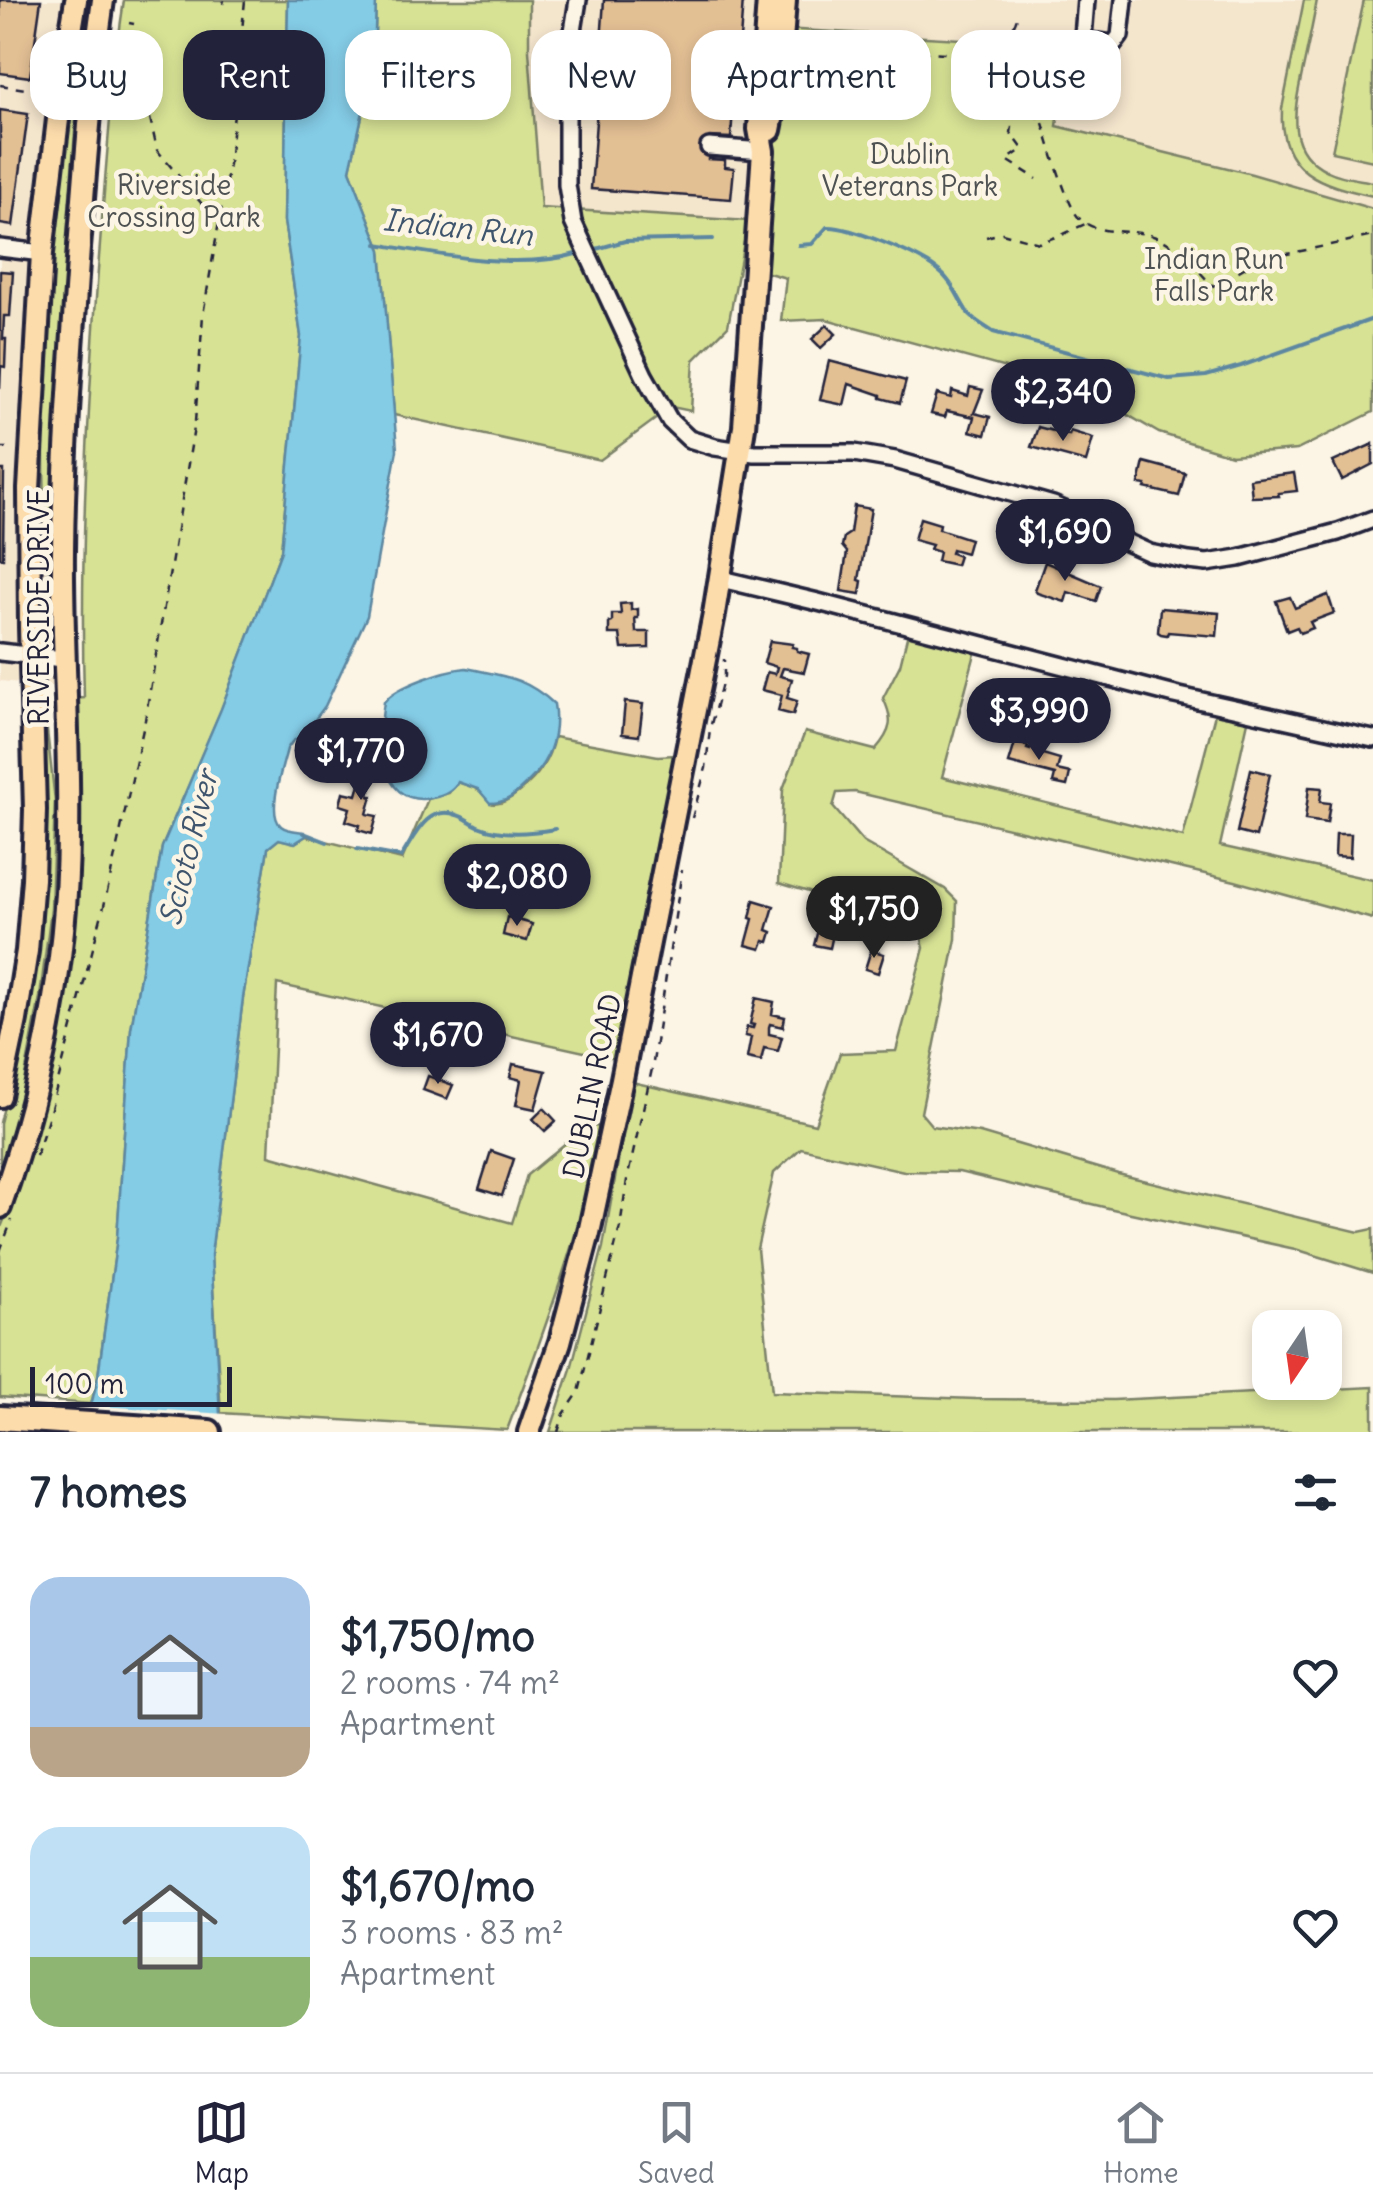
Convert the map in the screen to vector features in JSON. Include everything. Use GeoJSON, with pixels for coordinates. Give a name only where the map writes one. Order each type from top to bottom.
{"type":"FeatureCollection","features":[{"type":"Feature","properties":{"kind":"highway"},"geometry":{"type":"LineString","coordinates":[[0,1418],[209,1432]]}},
{"type":"Feature","properties":{"kind":"main road","name":"RIVERSIDE DRIVE"},"geometry":{"type":"LineString","coordinates":[[0,1096],[27,951],[33,880],[29,488],[42,253],[76,0]]}},
{"type":"Feature","properties":{"kind":"main road","name":"RIVERSIDE DRIVE"},"geometry":{"type":"LineString","coordinates":[[6,1213],[41,1064],[64,917],[68,838],[63,660],[65,487],[90,107],[104,0]]}},
{"type":"Feature","properties":{"kind":"main road"},"geometry":{"type":"LineString","coordinates":[[763,151],[759,129],[768,0]]}},
{"type":"Feature","properties":{"kind":"main road"},"geometry":{"type":"LineString","coordinates":[[763,151],[778,84],[784,0]]}},
{"type":"Feature","properties":{"kind":"main road","name":"DUBLIN ROAD"},"geometry":{"type":"LineString","coordinates":[[528,1432],[569,1311],[593,1214],[720,579],[741,452],[763,151]]}},
{"type":"Feature","properties":{"kind":"street"},"geometry":{"type":"LineString","coordinates":[[578,0],[566,107],[569,206],[644,375],[670,421],[689,439],[741,452],[854,452],[895,460],[1052,505],[1150,553],[1189,561],[1238,558],[1338,532],[1373,518]]}},
{"type":"Feature","properties":{"kind":"street"},"geometry":{"type":"LineString","coordinates":[[1086,0],[1083,37],[1114,44],[1120,36],[1124,0]]}},
{"type":"Feature","properties":{"kind":"street"},"geometry":{"type":"LineString","coordinates":[[709,147],[763,151]]}},
{"type":"Feature","properties":{"kind":"street"},"geometry":{"type":"LineString","coordinates":[[0,248],[42,253]]}},
{"type":"Feature","properties":{"kind":"street"},"geometry":{"type":"LineString","coordinates":[[720,579],[1176,695],[1373,739]]}},
{"type":"Feature","properties":{"kind":"street"},"geometry":{"type":"LineString","coordinates":[[0,652],[63,660]]}},
{"type":"Feature","properties":{"kind":"path"},"geometry":{"type":"LineString","coordinates":[[34,1162],[104,906],[145,720],[195,422],[203,315],[233,130],[246,0]]}},
{"type":"Feature","properties":{"kind":"path"},"geometry":{"type":"LineString","coordinates":[[1012,30],[1017,17]]}},
{"type":"Feature","properties":{"kind":"path"},"geometry":{"type":"LineString","coordinates":[[0,85],[30,90]]}},
{"type":"Feature","properties":{"kind":"path"},"geometry":{"type":"LineString","coordinates":[[150,120],[157,150],[218,223]]}},
{"type":"Feature","properties":{"kind":"path"},"geometry":{"type":"LineString","coordinates":[[1013,120],[1012,133],[1023,148],[1007,160],[1037,179]]}},
{"type":"Feature","properties":{"kind":"path"},"geometry":{"type":"LineString","coordinates":[[1038,120],[1042,121],[1076,216],[1096,230],[1136,231],[1158,237],[1214,286],[1258,260],[1373,236]]}},
{"type":"Feature","properties":{"kind":"path"},"geometry":{"type":"LineString","coordinates":[[986,237],[1002,233],[1040,242],[1086,223]]}},
{"type":"Feature","properties":{"kind":"path"},"geometry":{"type":"LineString","coordinates":[[0,448],[7,448]]}},
{"type":"Feature","properties":{"kind":"path"},"geometry":{"type":"LineString","coordinates":[[690,827],[724,676],[722,650]]}},
{"type":"Feature","properties":{"kind":"path"},"geometry":{"type":"LineString","coordinates":[[558,1432],[578,1392],[620,1226],[652,1069],[682,866]]}},
{"type":"Feature","properties":{"kind":"path"},"geometry":{"type":"LineString","coordinates":[[0,1251],[6,1213]]}},
{"type":"Feature","properties":{"kind":"shaded area"},"geometry":{"type":"Polygon","coordinates":[[[0,0],[111,0],[107,30],[30,30],[30,120],[98,120],[74,445],[72,688],[0,681],[0,0]]]}},
{"type":"Feature","properties":{"kind":"shaded area"},"geometry":{"type":"Polygon","coordinates":[[[529,0],[1373,0],[1373,209],[1252,174],[1056,126],[1057,120],[1121,120],[1121,30],[951,30],[951,39],[931,38],[931,30],[691,30],[691,120],[775,120],[768,223],[541,208],[534,120],[671,120],[671,30],[531,30],[531,76],[529,0]]]}},
{"type":"Feature","properties":{"kind":"green space"},"geometry":{"type":"Polygon","coordinates":[[[84,0],[89,0],[86,30],[80,30],[84,0]]]}},
{"type":"Feature","properties":{"kind":"green space","name":"Riverside Crossing Park"},"geometry":{"type":"Polygon","coordinates":[[[124,0],[288,0],[287,30],[183,30],[183,120],[286,120],[284,221],[301,336],[281,551],[221,710],[162,847],[131,1029],[117,1238],[91,1404],[0,1397],[0,1230],[37,1121],[73,699],[84,698],[84,533],[91,367],[110,120],[163,120],[163,30],[120,30],[124,0]]]}},
{"type":"Feature","properties":{"kind":"green space"},"geometry":{"type":"Polygon","coordinates":[[[376,0],[529,0],[531,120],[534,120],[541,208],[748,221],[728,326],[694,360],[691,411],[672,407],[600,460],[394,415],[381,250],[350,170],[361,120],[511,120],[511,30],[375,30],[376,0]]]}},
{"type":"Feature","properties":{"kind":"green space"},"geometry":{"type":"Polygon","coordinates":[[[1304,0],[1317,0],[1297,98],[1298,140],[1304,152],[1328,171],[1373,182],[1373,196],[1321,181],[1296,162],[1287,148],[1282,109],[1304,0]]]}},
{"type":"Feature","properties":{"kind":"green space"},"geometry":{"type":"Polygon","coordinates":[[[1364,0],[1373,0],[1373,161],[1332,152],[1364,0]]]}},
{"type":"Feature","properties":{"kind":"green space"},"geometry":{"type":"Polygon","coordinates":[[[931,37],[951,38],[951,120],[1058,120],[1057,126],[1252,174],[1373,209],[1373,412],[1297,450],[1231,455],[1159,433],[1083,389],[826,319],[781,321],[786,278],[765,272],[775,120],[931,120],[931,37]]]}},
{"type":"Feature","properties":{"kind":"green space"},"geometry":{"type":"Polygon","coordinates":[[[68,120],[76,120],[64,275],[68,309],[56,601],[49,602],[44,453],[49,336],[46,279],[68,120]]]}},
{"type":"Feature","properties":{"kind":"green space"},"geometry":{"type":"Polygon","coordinates":[[[908,633],[976,650],[942,777],[1183,837],[1215,714],[1248,721],[1220,846],[1373,880],[1373,919],[1235,881],[855,792],[837,793],[833,807],[863,842],[945,889],[957,901],[956,939],[921,1113],[932,1126],[980,1133],[1118,1174],[1359,1232],[1373,1229],[1373,1273],[1295,1249],[959,1172],[904,1171],[801,1148],[774,1173],[757,1249],[772,1392],[1113,1400],[1252,1393],[1252,1400],[1342,1400],[1342,1389],[1373,1387],[1373,1432],[550,1432],[603,1247],[632,1082],[815,1124],[840,1053],[896,1051],[924,948],[913,904],[871,890],[822,896],[779,883],[783,789],[805,732],[875,750],[888,731],[890,719],[883,698],[900,665],[908,633]]]}},
{"type":"Feature","properties":{"kind":"green space"},"geometry":{"type":"Polygon","coordinates":[[[40,722],[46,722],[55,801],[51,909],[25,1098],[0,1187],[0,1123],[13,1070],[40,722]]]}},
{"type":"Feature","properties":{"kind":"green space"},"geometry":{"type":"Polygon","coordinates":[[[554,737],[658,756],[675,755],[616,1059],[277,984],[269,1155],[512,1223],[527,1175],[585,1127],[603,1126],[561,1280],[507,1430],[221,1413],[211,1255],[243,998],[268,848],[279,839],[295,843],[306,836],[402,860],[428,799],[449,793],[457,782],[480,791],[491,803],[504,802],[538,772],[554,737]]]}},
{"type":"Feature","properties":{"kind":"water","name":"Scioto River"},"geometry":{"type":"Polygon","coordinates":[[[288,0],[376,0],[375,30],[345,30],[345,120],[361,120],[350,170],[381,250],[397,450],[367,616],[325,706],[287,749],[277,789],[277,820],[283,828],[305,832],[306,836],[295,843],[279,839],[268,848],[243,998],[211,1255],[221,1432],[85,1432],[98,1376],[117,1238],[131,1029],[162,847],[221,709],[281,551],[301,336],[284,221],[286,120],[325,120],[325,30],[287,30],[288,0]]]}},
{"type":"Feature","properties":{"kind":"water"},"geometry":{"type":"Polygon","coordinates":[[[466,668],[523,683],[554,704],[555,727],[546,758],[521,789],[501,802],[490,803],[478,789],[458,782],[448,793],[414,798],[401,792],[386,767],[381,734],[384,702],[422,680],[466,668]]]}},
{"type":"Feature","properties":{"kind":"pier"},"geometry":{"type":"Polygon","coordinates":[[[86,1405],[226,1414],[226,1432],[80,1432],[86,1405]]]}},
{"type":"Feature","properties":{"kind":"building"},"geometry":{"type":"Polygon","coordinates":[[[0,0],[41,0],[37,30],[30,30],[30,77],[0,73],[0,0]]]}},
{"type":"Feature","properties":{"kind":"building"},"geometry":{"type":"Polygon","coordinates":[[[604,0],[743,0],[741,30],[691,30],[691,120],[732,120],[731,138],[710,137],[708,159],[725,160],[725,167],[734,168],[731,199],[591,189],[596,120],[671,120],[671,30],[602,30],[604,0]]]}},
{"type":"Feature","properties":{"kind":"building"},"geometry":{"type":"Polygon","coordinates":[[[0,110],[28,114],[13,226],[0,224],[0,110]]]}},
{"type":"Feature","properties":{"kind":"building"},"geometry":{"type":"Polygon","coordinates":[[[0,271],[13,272],[10,316],[4,316],[5,367],[1,366],[0,388],[0,271]]]}},
{"type":"Feature","properties":{"kind":"building"},"geometry":{"type":"Polygon","coordinates":[[[827,325],[836,334],[821,348],[812,339],[827,325]]]}},
{"type":"Feature","properties":{"kind":"building"},"geometry":{"type":"Polygon","coordinates":[[[829,361],[906,381],[900,403],[849,384],[844,405],[820,400],[829,361]]]}},
{"type":"Feature","properties":{"kind":"building"},"geometry":{"type":"Polygon","coordinates":[[[970,387],[983,390],[974,413],[990,417],[985,435],[970,431],[974,417],[947,411],[945,417],[931,414],[937,394],[951,398],[952,391],[968,396],[970,387]]]}},
{"type":"Feature","properties":{"kind":"building"},"geometry":{"type":"Polygon","coordinates":[[[1038,427],[1093,438],[1086,462],[1031,447],[1038,427]]]}},
{"type":"Feature","properties":{"kind":"building"},"geometry":{"type":"Polygon","coordinates":[[[1373,444],[1373,464],[1342,480],[1333,462],[1373,444]]]}},
{"type":"Feature","properties":{"kind":"building"},"geometry":{"type":"Polygon","coordinates":[[[1144,462],[1185,473],[1179,496],[1139,484],[1144,462]]]}},
{"type":"Feature","properties":{"kind":"building"},"geometry":{"type":"Polygon","coordinates":[[[0,470],[4,470],[3,558],[0,558],[0,470]]]}},
{"type":"Feature","properties":{"kind":"building"},"geometry":{"type":"Polygon","coordinates":[[[1294,473],[1297,491],[1252,497],[1250,479],[1294,473]]]}},
{"type":"Feature","properties":{"kind":"building"},"geometry":{"type":"Polygon","coordinates":[[[854,506],[871,509],[860,594],[841,591],[847,552],[842,546],[844,537],[850,533],[854,506]]]}},
{"type":"Feature","properties":{"kind":"building"},"geometry":{"type":"Polygon","coordinates":[[[920,518],[970,539],[966,553],[952,549],[951,553],[959,556],[956,565],[937,561],[939,552],[930,549],[932,545],[914,540],[920,518]]]}},
{"type":"Feature","properties":{"kind":"building"},"geometry":{"type":"Polygon","coordinates":[[[1045,562],[1101,586],[1096,601],[1068,592],[1065,602],[1037,593],[1045,562]]]}},
{"type":"Feature","properties":{"kind":"building"},"geometry":{"type":"Polygon","coordinates":[[[1328,595],[1334,613],[1310,622],[1313,628],[1300,633],[1297,627],[1287,631],[1276,601],[1290,597],[1295,608],[1328,595]]]}},
{"type":"Feature","properties":{"kind":"building"},"geometry":{"type":"Polygon","coordinates":[[[631,603],[631,610],[638,609],[636,632],[649,632],[649,648],[622,649],[620,634],[609,634],[612,614],[621,614],[620,604],[631,603]]]}},
{"type":"Feature","properties":{"kind":"building"},"geometry":{"type":"Polygon","coordinates":[[[1160,608],[1219,613],[1217,636],[1161,634],[1160,608]]]}},
{"type":"Feature","properties":{"kind":"building"},"geometry":{"type":"Polygon","coordinates":[[[770,641],[793,644],[797,651],[809,654],[804,672],[783,668],[780,676],[792,679],[787,698],[797,701],[793,715],[778,711],[782,695],[762,690],[767,672],[775,674],[777,667],[764,663],[770,641]]]}},
{"type":"Feature","properties":{"kind":"building"},"geometry":{"type":"Polygon","coordinates":[[[625,702],[643,704],[639,736],[622,734],[625,702]]]}},
{"type":"Feature","properties":{"kind":"building"},"geometry":{"type":"Polygon","coordinates":[[[1015,743],[1060,759],[1057,770],[1070,773],[1067,786],[1053,783],[1055,775],[1009,763],[1015,743]]]}},
{"type":"Feature","properties":{"kind":"building"},"geometry":{"type":"Polygon","coordinates":[[[365,765],[376,767],[367,814],[377,816],[372,834],[346,821],[350,808],[340,805],[343,792],[357,795],[365,765]]]}},
{"type":"Feature","properties":{"kind":"building"},"geometry":{"type":"Polygon","coordinates":[[[1251,769],[1270,774],[1256,837],[1237,832],[1251,769]]]}},
{"type":"Feature","properties":{"kind":"building"},"geometry":{"type":"Polygon","coordinates":[[[1309,787],[1322,788],[1320,802],[1330,803],[1327,823],[1305,820],[1309,787]]]}},
{"type":"Feature","properties":{"kind":"building"},"geometry":{"type":"Polygon","coordinates":[[[1336,834],[1351,834],[1350,857],[1335,856],[1336,834]]]}},
{"type":"Feature","properties":{"kind":"building"},"geometry":{"type":"Polygon","coordinates":[[[754,900],[774,906],[767,930],[772,932],[769,942],[764,941],[761,949],[746,945],[754,900]]]}},
{"type":"Feature","properties":{"kind":"building"},"geometry":{"type":"Polygon","coordinates":[[[507,917],[532,924],[527,941],[503,935],[507,917]]]}},
{"type":"Feature","properties":{"kind":"building"},"geometry":{"type":"Polygon","coordinates":[[[819,926],[834,930],[830,948],[814,945],[819,926]]]}},
{"type":"Feature","properties":{"kind":"building"},"geometry":{"type":"Polygon","coordinates":[[[871,950],[884,954],[878,973],[865,969],[871,950]]]}},
{"type":"Feature","properties":{"kind":"building"},"geometry":{"type":"Polygon","coordinates":[[[756,998],[774,1002],[772,1014],[785,1017],[783,1027],[769,1027],[769,1034],[782,1037],[778,1051],[764,1048],[761,1061],[747,1058],[751,1037],[745,1036],[747,1027],[754,1025],[750,1024],[756,998]]]}},
{"type":"Feature","properties":{"kind":"building"},"geometry":{"type":"Polygon","coordinates":[[[513,1064],[546,1071],[535,1109],[516,1105],[521,1080],[510,1077],[513,1064]]]}},
{"type":"Feature","properties":{"kind":"building"},"geometry":{"type":"Polygon","coordinates":[[[428,1076],[453,1085],[447,1099],[423,1090],[428,1076]]]}},
{"type":"Feature","properties":{"kind":"building"},"geometry":{"type":"Polygon","coordinates":[[[544,1108],[556,1121],[545,1131],[533,1119],[544,1108]]]}},
{"type":"Feature","properties":{"kind":"building"},"geometry":{"type":"Polygon","coordinates":[[[491,1151],[514,1159],[502,1196],[479,1189],[491,1151]]]}},
{"type":"Feature","properties":{"kind":"waterway","name":"Indian Run"},"geometry":{"type":"LineString","coordinates":[[799,245],[812,244],[827,227],[866,236],[942,273],[970,316],[993,332],[1169,379],[1206,376],[1241,366],[1373,319]]}},
{"type":"Feature","properties":{"kind":"waterway","name":"Indian Run"},"geometry":{"type":"LineString","coordinates":[[589,251],[625,241],[713,239]]}},
{"type":"Feature","properties":{"kind":"waterway","name":"Indian Run"},"geometry":{"type":"LineString","coordinates":[[377,244],[505,261],[580,253]]}},
{"type":"Feature","properties":{"kind":"waterway"},"geometry":{"type":"LineString","coordinates":[[357,849],[401,857],[423,824],[447,813],[497,831],[555,829]]}},
{"type":"Feature","properties":{"kind":"waterway"},"geometry":{"type":"LineString","coordinates":[[304,833],[327,842]]}},
{"type":"Feature","properties":{"kind":"park label","name":"Dublin Veterans Park"},"geometry":{"type":"Point","coordinates":[910,170]}},
{"type":"Feature","properties":{"kind":"park label","name":"Indian Run Falls Park"},"geometry":{"type":"Point","coordinates":[1214,275]}}]}
